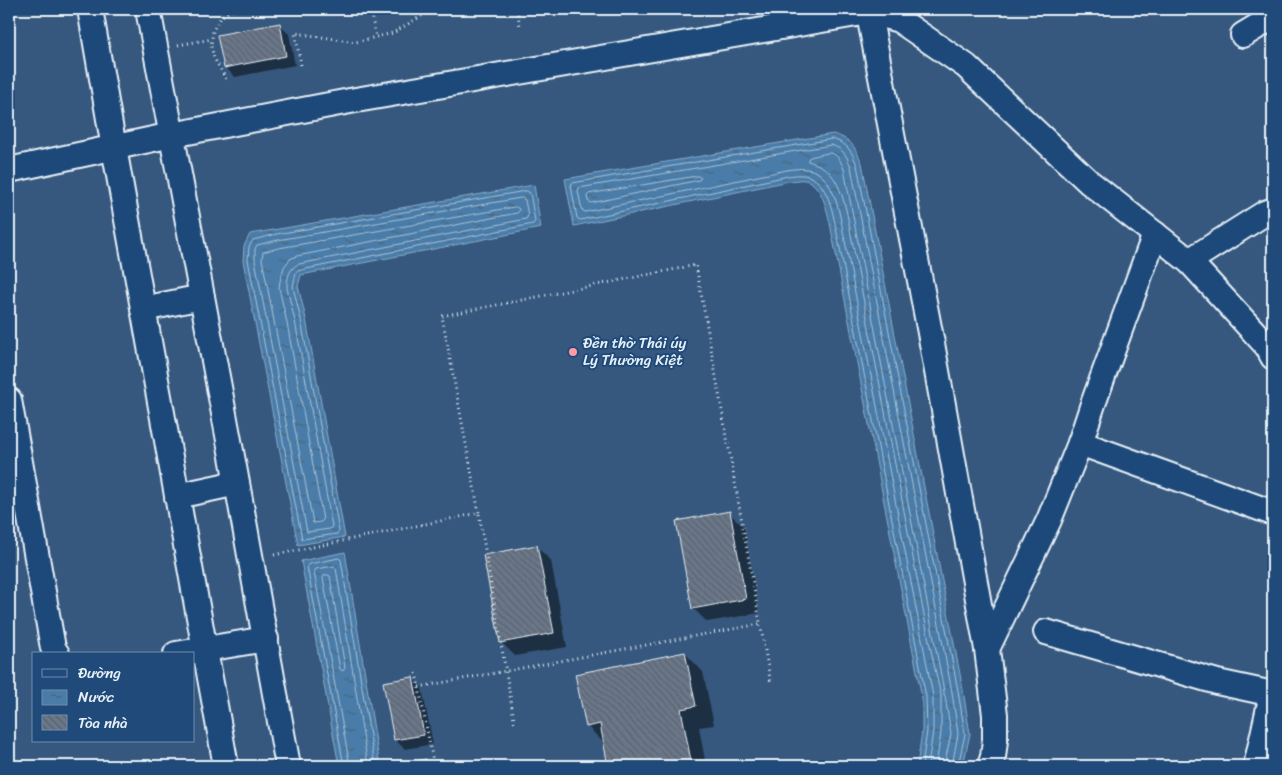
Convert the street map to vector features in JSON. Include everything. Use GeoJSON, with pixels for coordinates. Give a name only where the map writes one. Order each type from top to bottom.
{"type":"FeatureCollection","features":[{"type":"Feature","properties":{"kind":"street"},"geometry":{"type":"LineString","coordinates":[[90,9],[226,766]]}},
{"type":"Feature","properties":{"kind":"street"},"geometry":{"type":"LineString","coordinates":[[148,9],[288,766]]}},
{"type":"Feature","properties":{"kind":"street"},"geometry":{"type":"LineString","coordinates":[[9,170],[172,135],[350,101],[868,10],[902,14],[966,66],[1089,182],[1189,261],[1256,333],[1273,357]]}},
{"type":"Feature","properties":{"kind":"street"},"geometry":{"type":"LineString","coordinates":[[868,10],[931,338],[987,649],[995,715],[995,740],[990,766]]}},
{"type":"Feature","properties":{"kind":"street"},"geometry":{"type":"LineString","coordinates":[[1243,35],[1273,16]]}},
{"type":"Feature","properties":{"kind":"street"},"geometry":{"type":"LineString","coordinates":[[1189,261],[1265,213],[1273,210]]}},
{"type":"Feature","properties":{"kind":"street"},"geometry":{"type":"LineString","coordinates":[[987,649],[1049,520],[1080,443],[1155,234]]}},
{"type":"Feature","properties":{"kind":"street"},"geometry":{"type":"LineString","coordinates":[[143,309],[202,298]]}},
{"type":"Feature","properties":{"kind":"street"},"geometry":{"type":"LineString","coordinates":[[9,400],[53,648],[56,652]]}},
{"type":"Feature","properties":{"kind":"street"},"geometry":{"type":"LineString","coordinates":[[1080,443],[1273,513]]}},
{"type":"Feature","properties":{"kind":"street"},"geometry":{"type":"LineString","coordinates":[[177,496],[237,483]]}},
{"type":"Feature","properties":{"kind":"street"},"geometry":{"type":"LineString","coordinates":[[1046,632],[1218,682],[1273,694],[1256,766]]}},
{"type":"Feature","properties":{"kind":"street"},"geometry":{"type":"LineString","coordinates":[[185,652],[266,639]]}},
{"type":"Feature","properties":{"kind":"path"},"geometry":{"type":"LineString","coordinates":[[226,79],[214,58],[211,46],[213,30],[222,16],[234,9]]}},
{"type":"Feature","properties":{"kind":"path"},"geometry":{"type":"LineString","coordinates":[[342,9],[360,11],[374,9]]}},
{"type":"Feature","properties":{"kind":"path"},"geometry":{"type":"LineString","coordinates":[[370,9],[376,37]]}},
{"type":"Feature","properties":{"kind":"path"},"geometry":{"type":"LineString","coordinates":[[301,65],[295,33],[356,42],[393,33],[433,9]]}},
{"type":"Feature","properties":{"kind":"path"},"geometry":{"type":"LineString","coordinates":[[517,9],[520,26]]}},
{"type":"Feature","properties":{"kind":"path"},"geometry":{"type":"LineString","coordinates":[[177,46],[212,39]]}},
{"type":"Feature","properties":{"kind":"path"},"geometry":{"type":"LineString","coordinates":[[515,725],[479,514],[442,316],[696,264],[771,684]]}},
{"type":"Feature","properties":{"kind":"path"},"geometry":{"type":"LineString","coordinates":[[273,555],[479,514]]}},
{"type":"Feature","properties":{"kind":"path"},"geometry":{"type":"LineString","coordinates":[[419,687],[760,624]]}},
{"type":"Feature","properties":{"kind":"path"},"geometry":{"type":"LineString","coordinates":[[416,673],[434,766]]}},
{"type":"Feature","properties":{"kind":"water"},"geometry":{"type":"Polygon","coordinates":[[[833,134],[852,144],[862,163],[963,690],[970,734],[963,766],[917,766],[922,731],[922,698],[831,227],[826,207],[818,189],[812,183],[805,180],[789,181],[574,226],[565,179],[833,134]]]}},
{"type":"Feature","properties":{"kind":"water"},"geometry":{"type":"Polygon","coordinates":[[[534,185],[541,228],[301,275],[298,286],[306,319],[345,537],[298,545],[243,261],[244,246],[250,234],[534,185]]]}},
{"type":"Feature","properties":{"kind":"water"},"geometry":{"type":"Polygon","coordinates":[[[345,552],[380,766],[339,766],[301,561],[345,552]]]}},
{"type":"Feature","properties":{"kind":"building"},"geometry":{"type":"Polygon","coordinates":[[[280,23],[286,56],[224,68],[217,35],[280,23]]]}},
{"type":"Feature","properties":{"kind":"building"},"geometry":{"type":"Polygon","coordinates":[[[730,511],[746,599],[692,609],[676,521],[730,511]]]}},
{"type":"Feature","properties":{"kind":"building"},"geometry":{"type":"Polygon","coordinates":[[[537,545],[554,633],[500,643],[483,555],[537,545]]]}},
{"type":"Feature","properties":{"kind":"building"},"geometry":{"type":"Polygon","coordinates":[[[685,652],[696,706],[681,709],[692,766],[608,766],[600,724],[586,727],[575,674],[685,652]]]}},
{"type":"Feature","properties":{"kind":"building"},"geometry":{"type":"Polygon","coordinates":[[[413,677],[424,735],[394,740],[383,682],[413,677]]]}},
{"type":"Feature","properties":{"kind":"building"},"geometry":{"type":"Polygon","coordinates":[[[426,759],[428,766],[396,765],[426,759]]]}},
{"type":"Feature","properties":{"kind":"place","name":"Đền thờ Thái úy Lý Thường Kiệt"},"geometry":{"type":"Point","coordinates":[573,352]}}]}
